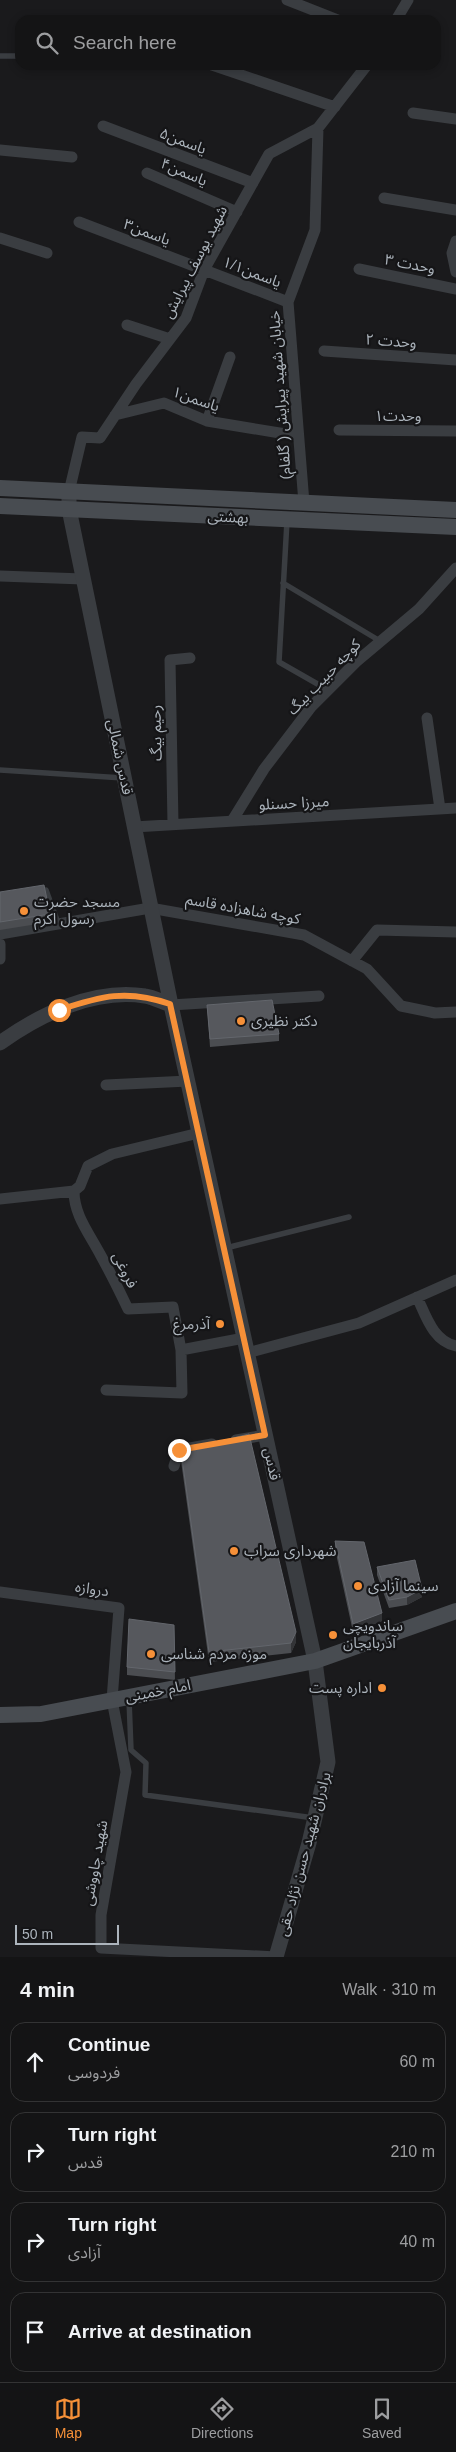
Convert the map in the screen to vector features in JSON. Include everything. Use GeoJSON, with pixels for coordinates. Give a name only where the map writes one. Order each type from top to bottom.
{"type":"FeatureCollection","features":[{"type":"Feature","properties":{"kind":"main road","name":"بهشتی"},"geometry":{"type":"LineString","coordinates":[[0,488],[456,510]]}},
{"type":"Feature","properties":{"kind":"main road","name":"بهشتی"},"geometry":{"type":"LineString","coordinates":[[0,506],[456,527]]}},
{"type":"Feature","properties":{"kind":"main road","name":"امام خمینی"},"geometry":{"type":"LineString","coordinates":[[0,1715],[41,1714],[315,1661],[456,1611]]}},
{"type":"Feature","properties":{"kind":"street"},"geometry":{"type":"LineString","coordinates":[[286,0],[325,15]]}},
{"type":"Feature","properties":{"kind":"street"},"geometry":{"type":"LineString","coordinates":[[399,15],[408,0]]}},
{"type":"Feature","properties":{"kind":"street"},"geometry":{"type":"LineString","coordinates":[[227,70],[334,107]]}},
{"type":"Feature","properties":{"kind":"street"},"geometry":{"type":"LineString","coordinates":[[318,128],[363,70]]}},
{"type":"Feature","properties":{"kind":"street"},"geometry":{"type":"LineString","coordinates":[[413,113],[456,118]]}},
{"type":"Feature","properties":{"kind":"street","name":"یاسمن۵"},"geometry":{"type":"LineString","coordinates":[[103,126],[253,183]]}},
{"type":"Feature","properties":{"kind":"street","name":"شهید یوسف پیرایش"},"geometry":{"type":"LineString","coordinates":[[69,492],[82,437],[100,438],[186,318],[204,270],[269,154],[318,128]]}},
{"type":"Feature","properties":{"kind":"street","name":"خیابان شهید پیرایش ( گلفام)"},"geometry":{"type":"LineString","coordinates":[[304,503],[288,302],[315,230],[318,128]]}},
{"type":"Feature","properties":{"kind":"street"},"geometry":{"type":"LineString","coordinates":[[0,150],[72,157]]}},
{"type":"Feature","properties":{"kind":"street","name":"یاسمن۴"},"geometry":{"type":"LineString","coordinates":[[147,173],[237,212]]}},
{"type":"Feature","properties":{"kind":"street"},"geometry":{"type":"LineString","coordinates":[[384,198],[456,210]]}},
{"type":"Feature","properties":{"kind":"street","name":"یاسمن۳"},"geometry":{"type":"LineString","coordinates":[[79,222],[204,270]]}},
{"type":"Feature","properties":{"kind":"street"},"geometry":{"type":"LineString","coordinates":[[0,238],[47,253]]}},
{"type":"Feature","properties":{"kind":"street"},"geometry":{"type":"LineString","coordinates":[[456,241],[452,253],[456,272]]}},
{"type":"Feature","properties":{"kind":"street","name":"وحدت ۳"},"geometry":{"type":"LineString","coordinates":[[359,269],[456,289]]}},
{"type":"Feature","properties":{"kind":"street","name":"یاسمن۱/۱"},"geometry":{"type":"LineString","coordinates":[[204,270],[288,302]]}},
{"type":"Feature","properties":{"kind":"street"},"geometry":{"type":"LineString","coordinates":[[127,325],[170,339]]}},
{"type":"Feature","properties":{"kind":"street","name":"وحدت ۲"},"geometry":{"type":"LineString","coordinates":[[324,351],[456,360]]}},
{"type":"Feature","properties":{"kind":"street"},"geometry":{"type":"LineString","coordinates":[[207,422],[230,357]]}},
{"type":"Feature","properties":{"kind":"street","name":"یاسمن۱"},"geometry":{"type":"LineString","coordinates":[[115,416],[164,403],[207,422],[298,436]]}},
{"type":"Feature","properties":{"kind":"street","name":"وحدت۱"},"geometry":{"type":"LineString","coordinates":[[340,430],[456,431]]}},
{"type":"Feature","properties":{"kind":"street","name":"قدس شمالی"},"geometry":{"type":"LineString","coordinates":[[69,492],[69,509],[170,1004]]}},
{"type":"Feature","properties":{"kind":"street","name":"کوچه حبیب بیگ"},"geometry":{"type":"LineString","coordinates":[[232,821],[264,769],[312,706],[381,641],[419,609],[456,568]]}},
{"type":"Feature","properties":{"kind":"street"},"geometry":{"type":"LineString","coordinates":[[0,576],[83,579]]}},
{"type":"Feature","properties":{"kind":"street","name":"رحیم بیگ"},"geometry":{"type":"LineString","coordinates":[[173,824],[170,660],[190,658]]}},
{"type":"Feature","properties":{"kind":"street"},"geometry":{"type":"LineString","coordinates":[[427,718],[440,809]]}},
{"type":"Feature","properties":{"kind":"street","name":"میرزا حسنلو"},"geometry":{"type":"LineString","coordinates":[[134,827],[456,808]]}},
{"type":"Feature","properties":{"kind":"street","name":"کوچه شاهزاده قاسم"},"geometry":{"type":"LineString","coordinates":[[0,934],[150,908],[304,935],[367,970],[401,1006],[435,1013],[456,1012]]}},
{"type":"Feature","properties":{"kind":"street"},"geometry":{"type":"LineString","coordinates":[[352,961],[377,930],[456,932]]}},
{"type":"Feature","properties":{"kind":"street"},"geometry":{"type":"LineString","coordinates":[[0,944],[0,959]]}},
{"type":"Feature","properties":{"kind":"street"},"geometry":{"type":"LineString","coordinates":[[0,1043],[51,1014],[86,1001],[123,994],[146,996],[170,1004],[319,996]]}},
{"type":"Feature","properties":{"kind":"street","name":"قدس"},"geometry":{"type":"LineString","coordinates":[[170,1004],[315,1661]]}},
{"type":"Feature","properties":{"kind":"street"},"geometry":{"type":"LineString","coordinates":[[106,1085],[188,1081]]}},
{"type":"Feature","properties":{"kind":"street"},"geometry":{"type":"LineString","coordinates":[[0,1199],[74,1191],[80,1186],[88,1166],[112,1154],[199,1132]]}},
{"type":"Feature","properties":{"kind":"street","name":"فروغی"},"geometry":{"type":"LineString","coordinates":[[74,1191],[74,1204],[86,1231],[128,1309],[173,1307],[181,1350],[182,1393],[106,1390]]}},
{"type":"Feature","properties":{"kind":"street"},"geometry":{"type":"LineString","coordinates":[[181,1350],[246,1346],[359,1323],[456,1280]]}},
{"type":"Feature","properties":{"kind":"street"},"geometry":{"type":"LineString","coordinates":[[417,1297],[439,1339],[446,1344],[456,1346]]}},
{"type":"Feature","properties":{"kind":"street"},"geometry":{"type":"LineString","coordinates":[[174,1466],[179,1450],[265,1435]]}},
{"type":"Feature","properties":{"kind":"street","name":"دروازه"},"geometry":{"type":"LineString","coordinates":[[0,1592],[119,1608],[112,1700]]}},
{"type":"Feature","properties":{"kind":"street","name":"برادران شهید حسن نژاد حقی"},"geometry":{"type":"LineString","coordinates":[[276,1957],[328,1762],[315,1661]]}},
{"type":"Feature","properties":{"kind":"street","name":"شهید چاووشی"},"geometry":{"type":"LineString","coordinates":[[112,1700],[126,1772],[101,1915],[101,1948],[276,1957]]}},
{"type":"Feature","properties":{"kind":"lane"},"geometry":{"type":"LineString","coordinates":[[0,56],[15,56]]}},
{"type":"Feature","properties":{"kind":"lane"},"geometry":{"type":"LineString","coordinates":[[287,520],[279,662],[328,690]]}},
{"type":"Feature","properties":{"kind":"lane"},"geometry":{"type":"LineString","coordinates":[[283,583],[381,641]]}},
{"type":"Feature","properties":{"kind":"lane"},"geometry":{"type":"LineString","coordinates":[[0,770],[124,778]]}},
{"type":"Feature","properties":{"kind":"lane"},"geometry":{"type":"LineString","coordinates":[[28,892],[46,890],[58,923]]}},
{"type":"Feature","properties":{"kind":"lane"},"geometry":{"type":"LineString","coordinates":[[224,1248],[349,1217]]}},
{"type":"Feature","properties":{"kind":"lane"},"geometry":{"type":"LineString","coordinates":[[129,1697],[130,1750],[146,1763],[145,1795],[314,1818]]}},
{"type":"Feature","properties":{"kind":"building","name":"مسجد حضرت رسول اکرم"},"geometry":{"type":"Polygon","coordinates":[[[44,885],[50,914],[0,922],[0,892],[44,885]]]}},
{"type":"Feature","properties":{"kind":"building","name":"دکتر نظیری"},"geometry":{"type":"Polygon","coordinates":[[[272,1000],[279,1034],[210,1039],[207,1005],[272,1000]]]}},
{"type":"Feature","properties":{"kind":"building","name":"شهرداری سراب"},"geometry":{"type":"Polygon","coordinates":[[[249,1434],[296,1632],[291,1643],[209,1652],[181,1451],[249,1434]]]}},
{"type":"Feature","properties":{"kind":"building","name":"سینما آزادی"},"geometry":{"type":"Polygon","coordinates":[[[335,1541],[364,1542],[382,1613],[353,1624],[335,1541]]]}},
{"type":"Feature","properties":{"kind":"building"},"geometry":{"type":"Polygon","coordinates":[[[415,1560],[422,1589],[407,1597],[389,1600],[377,1567],[415,1560]]]}},
{"type":"Feature","properties":{"kind":"building","name":"موزه مردم شناسی"},"geometry":{"type":"Polygon","coordinates":[[[129,1619],[174,1625],[175,1672],[127,1667],[129,1619]]]}},
{"type":"Feature","properties":{"kind":"place","name":"مسجد حضرت رسول اکرم"},"geometry":{"type":"Point","coordinates":[24,911]}},
{"type":"Feature","properties":{"kind":"place","name":"دکتر نظیری"},"geometry":{"type":"Point","coordinates":[241,1021]}},
{"type":"Feature","properties":{"kind":"place","name":"آذرمرغ"},"geometry":{"type":"Point","coordinates":[220,1324]}},
{"type":"Feature","properties":{"kind":"place","name":"شهرداری سراب"},"geometry":{"type":"Point","coordinates":[234,1551]}},
{"type":"Feature","properties":{"kind":"place","name":"سینما آزادی"},"geometry":{"type":"Point","coordinates":[358,1586]}},
{"type":"Feature","properties":{"kind":"place","name":"ساندویچی آذربایجان"},"geometry":{"type":"Point","coordinates":[333,1635]}},
{"type":"Feature","properties":{"kind":"place","name":"موزه مردم شناسی"},"geometry":{"type":"Point","coordinates":[151,1654]}},
{"type":"Feature","properties":{"kind":"place","name":"اداره پست"},"geometry":{"type":"Point","coordinates":[382,1688]}},
{"type":"Feature","properties":{"kind":"route"},"geometry":{"type":"LineString","coordinates":[[59,1010],[86,1001],[123,994],[146,996],[170,1004],[265,1435],[179,1450]]}}]}
